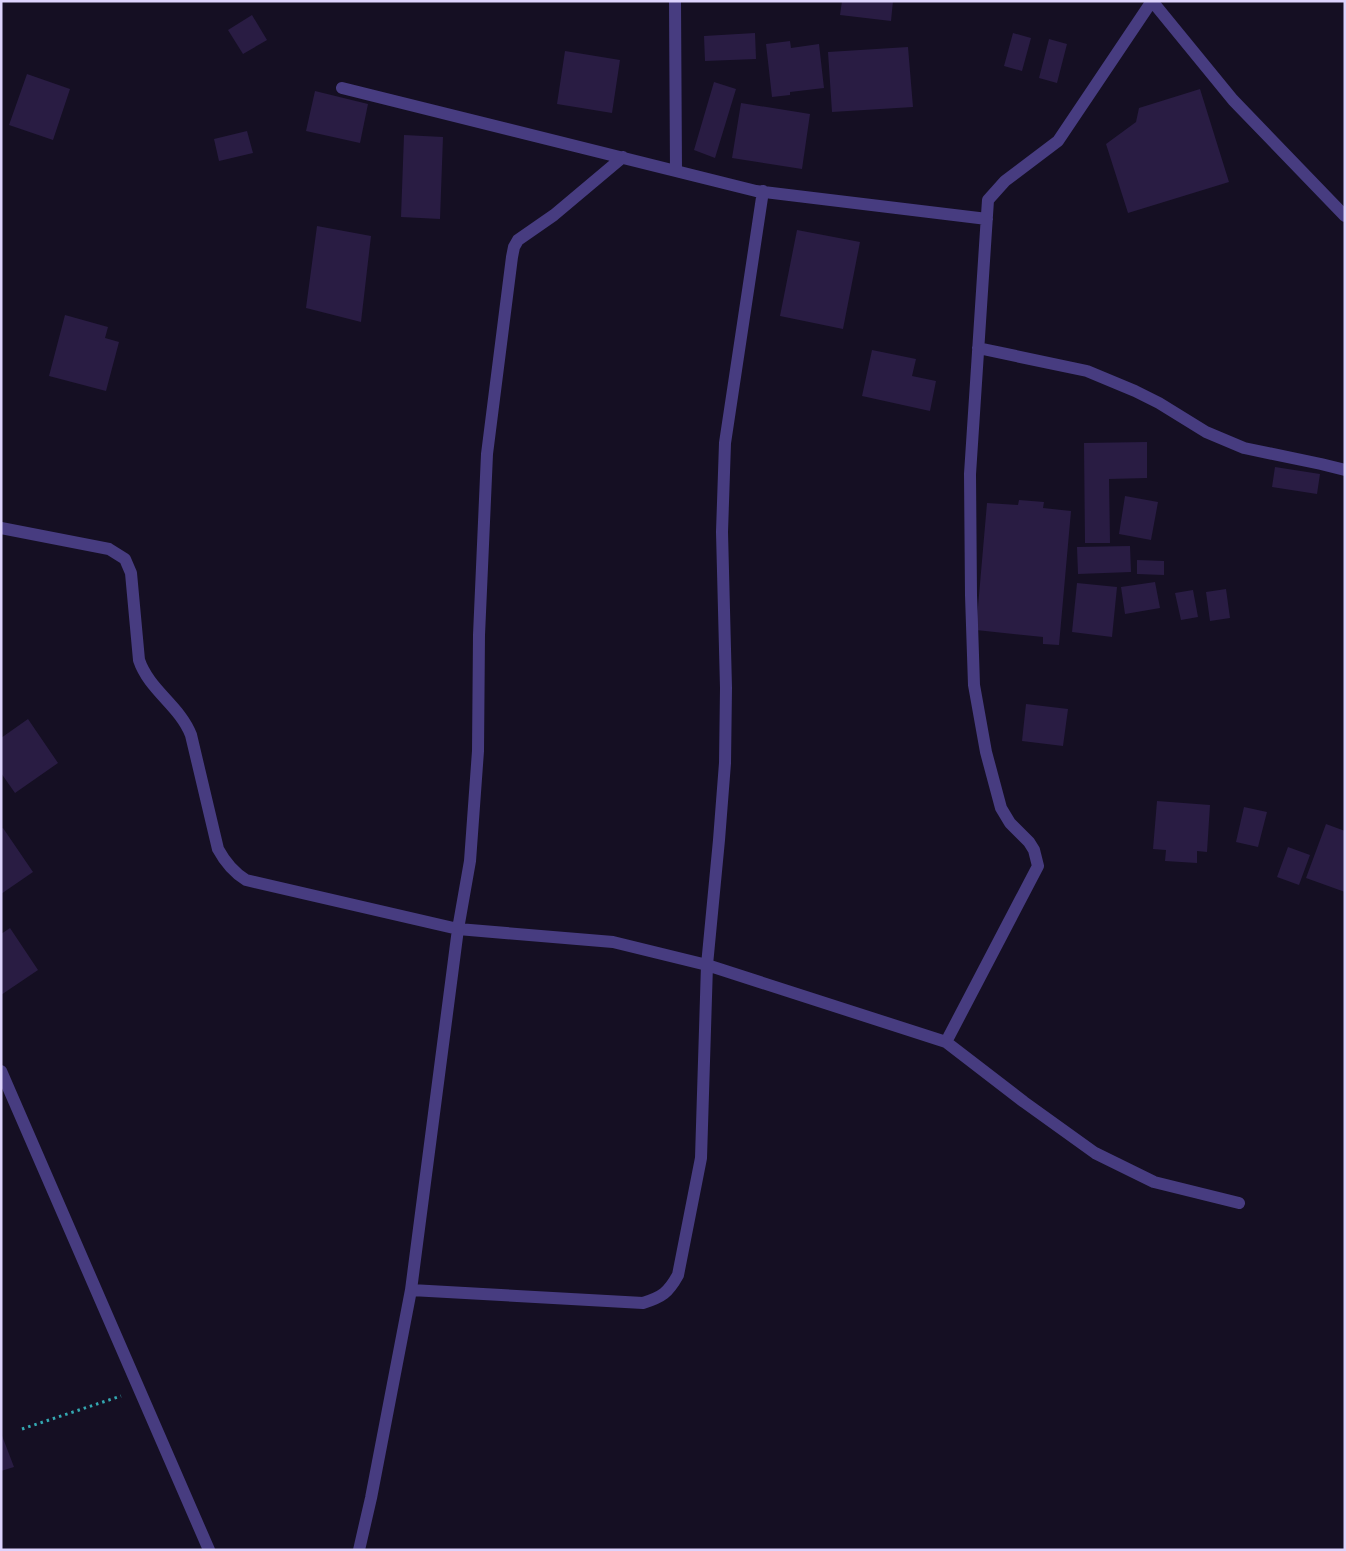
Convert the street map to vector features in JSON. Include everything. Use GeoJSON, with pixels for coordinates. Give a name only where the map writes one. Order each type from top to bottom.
{"type":"FeatureCollection","features":[{"type":"Feature","properties":{"kind":"street"},"geometry":{"type":"LineString","coordinates":[[675,1],[676,171]]}},
{"type":"Feature","properties":{"kind":"street"},"geometry":{"type":"LineString","coordinates":[[946,1042],[1038,866],[1034,850],[1029,842],[1010,823],[1001,808],[986,752],[974,685],[970,474],[988,200],[1005,181],[1058,141],[1152,1],[1233,100],[1345,216]]}},
{"type":"Feature","properties":{"kind":"street"},"geometry":{"type":"LineString","coordinates":[[342,88],[763,191],[987,219]]}},
{"type":"Feature","properties":{"kind":"street"},"geometry":{"type":"LineString","coordinates":[[359,1550],[371,1498],[411,1290],[458,929],[470,861],[478,751],[479,635],[487,454],[512,257],[518,240],[554,215],[622,157]]}},
{"type":"Feature","properties":{"kind":"street"},"geometry":{"type":"LineString","coordinates":[[411,1290],[643,1302],[659,1298],[671,1288],[678,1275],[700,1158],[707,965],[725,763],[726,688],[722,532],[725,443],[763,191]]}},
{"type":"Feature","properties":{"kind":"street"},"geometry":{"type":"LineString","coordinates":[[978,348],[1087,370],[1159,403],[1206,432],[1244,448],[1345,470]]}},
{"type":"Feature","properties":{"kind":"street"},"geometry":{"type":"LineString","coordinates":[[1,528],[109,549],[125,559],[131,573],[139,660],[142,670],[147,679],[187,724],[218,849],[225,862],[236,874],[246,880],[458,929],[613,942],[707,965],[946,1042],[1024,1102],[1095,1153],[1154,1182],[1239,1203]]}},
{"type":"Feature","properties":{"kind":"street"},"geometry":{"type":"LineString","coordinates":[[1,1071],[209,1550]]}},
{"type":"Feature","properties":{"kind":"path"},"geometry":{"type":"LineString","coordinates":[[22,1429],[141,1390]]}},
{"type":"Feature","properties":{"kind":"building"},"geometry":{"type":"Polygon","coordinates":[[[842,1],[893,1],[891,21],[840,15],[842,1]]]}},
{"type":"Feature","properties":{"kind":"building"},"geometry":{"type":"Polygon","coordinates":[[[252,15],[267,40],[243,54],[228,30],[252,15]]]}},
{"type":"Feature","properties":{"kind":"building"},"geometry":{"type":"Polygon","coordinates":[[[755,33],[756,59],[705,61],[704,36],[755,33]]]}},
{"type":"Feature","properties":{"kind":"building"},"geometry":{"type":"Polygon","coordinates":[[[1013,33],[1031,38],[1022,71],[1004,66],[1013,33]]]}},
{"type":"Feature","properties":{"kind":"building"},"geometry":{"type":"Polygon","coordinates":[[[1049,39],[1067,44],[1057,83],[1039,78],[1049,39]]]}},
{"type":"Feature","properties":{"kind":"building"},"geometry":{"type":"Polygon","coordinates":[[[790,41],[791,48],[819,44],[824,88],[790,92],[790,95],[772,97],[766,44],[790,41]]]}},
{"type":"Feature","properties":{"kind":"building"},"geometry":{"type":"Polygon","coordinates":[[[908,47],[913,107],[832,112],[828,52],[908,47]]]}},
{"type":"Feature","properties":{"kind":"building"},"geometry":{"type":"Polygon","coordinates":[[[565,51],[620,60],[612,113],[557,104],[565,51]]]}},
{"type":"Feature","properties":{"kind":"building"},"geometry":{"type":"Polygon","coordinates":[[[27,74],[70,89],[53,140],[9,125],[27,74]]]}},
{"type":"Feature","properties":{"kind":"building"},"geometry":{"type":"Polygon","coordinates":[[[714,82],[736,89],[715,158],[694,150],[714,82]]]}},
{"type":"Feature","properties":{"kind":"building"},"geometry":{"type":"Polygon","coordinates":[[[1200,89],[1229,182],[1128,213],[1106,144],[1136,122],[1139,108],[1200,89]]]}},
{"type":"Feature","properties":{"kind":"building"},"geometry":{"type":"Polygon","coordinates":[[[315,91],[368,104],[360,143],[306,131],[315,91]]]}},
{"type":"Feature","properties":{"kind":"building"},"geometry":{"type":"Polygon","coordinates":[[[741,103],[810,114],[802,169],[732,158],[741,103]]]}},
{"type":"Feature","properties":{"kind":"building"},"geometry":{"type":"Polygon","coordinates":[[[247,131],[253,153],[219,161],[214,139],[247,131]]]}},
{"type":"Feature","properties":{"kind":"building"},"geometry":{"type":"Polygon","coordinates":[[[404,135],[443,137],[440,219],[401,217],[404,135]]]}},
{"type":"Feature","properties":{"kind":"building"},"geometry":{"type":"Polygon","coordinates":[[[317,226],[371,236],[361,322],[306,308],[317,226]]]}},
{"type":"Feature","properties":{"kind":"building"},"geometry":{"type":"Polygon","coordinates":[[[797,230],[860,242],[843,329],[780,316],[797,230]]]}},
{"type":"Feature","properties":{"kind":"building"},"geometry":{"type":"Polygon","coordinates":[[[65,315],[108,327],[105,338],[119,342],[106,391],[49,376],[65,315]]]}},
{"type":"Feature","properties":{"kind":"building"},"geometry":{"type":"Polygon","coordinates":[[[872,350],[916,359],[912,376],[936,381],[930,411],[862,396],[872,350]]]}},
{"type":"Feature","properties":{"kind":"building"},"geometry":{"type":"Polygon","coordinates":[[[1147,442],[1147,478],[1109,479],[1110,543],[1085,543],[1084,443],[1147,442]]]}},
{"type":"Feature","properties":{"kind":"building"},"geometry":{"type":"Polygon","coordinates":[[[1275,467],[1320,474],[1317,494],[1272,487],[1275,467]]]}},
{"type":"Feature","properties":{"kind":"building"},"geometry":{"type":"Polygon","coordinates":[[[1125,496],[1158,502],[1151,540],[1119,534],[1125,496]]]}},
{"type":"Feature","properties":{"kind":"building"},"geometry":{"type":"Polygon","coordinates":[[[1019,500],[1044,502],[1043,508],[1071,511],[1059,645],[1043,644],[1043,637],[976,630],[987,503],[1018,505],[1019,500]]]}},
{"type":"Feature","properties":{"kind":"building"},"geometry":{"type":"Polygon","coordinates":[[[1130,546],[1131,572],[1078,574],[1077,547],[1130,546]]]}},
{"type":"Feature","properties":{"kind":"building"},"geometry":{"type":"Polygon","coordinates":[[[1137,560],[1164,561],[1164,575],[1137,574],[1137,560]]]}},
{"type":"Feature","properties":{"kind":"building"},"geometry":{"type":"Polygon","coordinates":[[[1155,582],[1160,608],[1125,614],[1121,587],[1155,582]]]}},
{"type":"Feature","properties":{"kind":"building"},"geometry":{"type":"Polygon","coordinates":[[[1077,583],[1117,587],[1112,637],[1072,632],[1077,583]]]}},
{"type":"Feature","properties":{"kind":"building"},"geometry":{"type":"Polygon","coordinates":[[[1226,589],[1230,618],[1210,621],[1206,592],[1226,589]]]}},
{"type":"Feature","properties":{"kind":"building"},"geometry":{"type":"Polygon","coordinates":[[[1193,590],[1198,617],[1181,620],[1175,593],[1193,590]]]}},
{"type":"Feature","properties":{"kind":"building"},"geometry":{"type":"Polygon","coordinates":[[[1026,704],[1068,709],[1063,746],[1022,741],[1026,704]]]}},
{"type":"Feature","properties":{"kind":"building"},"geometry":{"type":"Polygon","coordinates":[[[28,719],[58,763],[15,793],[1,773],[1,738],[28,719]]]}},
{"type":"Feature","properties":{"kind":"building"},"geometry":{"type":"Polygon","coordinates":[[[1157,801],[1210,805],[1207,852],[1197,851],[1197,863],[1165,861],[1166,850],[1153,849],[1157,801]]]}},
{"type":"Feature","properties":{"kind":"building"},"geometry":{"type":"Polygon","coordinates":[[[1244,807],[1267,812],[1258,847],[1236,842],[1244,807]]]}},
{"type":"Feature","properties":{"kind":"building"},"geometry":{"type":"Polygon","coordinates":[[[1326,824],[1345,831],[1345,892],[1306,878],[1326,824]]]}},
{"type":"Feature","properties":{"kind":"building"},"geometry":{"type":"Polygon","coordinates":[[[3,828],[33,872],[1,894],[1,829],[3,828]]]}},
{"type":"Feature","properties":{"kind":"building"},"geometry":{"type":"Polygon","coordinates":[[[1288,847],[1310,855],[1299,885],[1277,877],[1288,847]]]}},
{"type":"Feature","properties":{"kind":"building"},"geometry":{"type":"Polygon","coordinates":[[[10,928],[38,970],[1,995],[1,934],[10,928]]]}},
{"type":"Feature","properties":{"kind":"building"},"geometry":{"type":"Polygon","coordinates":[[[1,1433],[14,1467],[1,1471],[1,1433]]]}}]}
